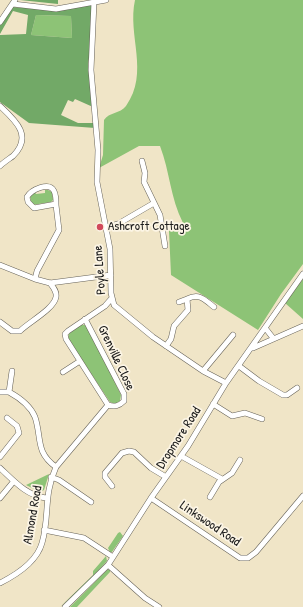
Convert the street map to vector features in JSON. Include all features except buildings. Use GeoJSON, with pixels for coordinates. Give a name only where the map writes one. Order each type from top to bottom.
{"type":"FeatureCollection","features":[{"type":"Feature","properties":{"kind":"street"},"geometry":{"type":"LineString","coordinates":[[0,22],[14,2],[56,9],[106,0]]}},
{"type":"Feature","properties":{"kind":"street","name":"Poyle Lane"},"geometry":{"type":"LineString","coordinates":[[94,2],[91,70],[98,150],[98,182],[110,249],[112,298],[114,305],[126,316],[166,346],[203,371],[226,383]]}},
{"type":"Feature","properties":{"kind":"street"},"geometry":{"type":"LineString","coordinates":[[0,106],[16,121],[20,128],[22,137],[20,147],[0,166]]}},
{"type":"Feature","properties":{"kind":"street"},"geometry":{"type":"LineString","coordinates":[[142,161],[144,165],[144,182],[160,215],[165,246]]}},
{"type":"Feature","properties":{"kind":"street"},"geometry":{"type":"LineString","coordinates":[[34,279],[59,230],[56,204],[54,192],[46,187],[32,190],[27,196],[28,202],[34,208],[56,204]]}},
{"type":"Feature","properties":{"kind":"street"},"geometry":{"type":"LineString","coordinates":[[107,227],[118,224],[154,203]]}},
{"type":"Feature","properties":{"kind":"street"},"geometry":{"type":"LineString","coordinates":[[0,265],[34,279],[50,282],[111,275]]}},
{"type":"Feature","properties":{"kind":"street","name":"Dropmore Road"},"geometry":{"type":"LineString","coordinates":[[65,607],[108,565],[151,498],[181,456],[226,383],[266,329],[303,274]]}},
{"type":"Feature","properties":{"kind":"street"},"geometry":{"type":"LineString","coordinates":[[0,322],[12,331],[20,331],[50,307],[55,300],[56,292],[50,282]]}},
{"type":"Feature","properties":{"kind":"street"},"geometry":{"type":"LineString","coordinates":[[179,302],[194,295],[198,296],[214,307]]}},
{"type":"Feature","properties":{"kind":"street","name":"Grenville Close"},"geometry":{"type":"LineString","coordinates":[[85,319],[124,394],[124,400],[120,405],[108,405],[66,340],[65,334],[85,319],[105,306],[112,298]]}},
{"type":"Feature","properties":{"kind":"street"},"geometry":{"type":"LineString","coordinates":[[166,346],[171,339],[174,326],[188,310],[187,299]]}},
{"type":"Feature","properties":{"kind":"street","name":"Grenville Close"},"geometry":{"type":"LineString","coordinates":[[105,306],[114,305]]}},
{"type":"Feature","properties":{"kind":"street"},"geometry":{"type":"LineString","coordinates":[[252,348],[303,326]]}},
{"type":"Feature","properties":{"kind":"street"},"geometry":{"type":"LineString","coordinates":[[266,329],[273,338]]}},
{"type":"Feature","properties":{"kind":"street"},"geometry":{"type":"LineString","coordinates":[[203,371],[233,335]]}},
{"type":"Feature","properties":{"kind":"street"},"geometry":{"type":"LineString","coordinates":[[63,372],[80,361]]}},
{"type":"Feature","properties":{"kind":"street"},"geometry":{"type":"LineString","coordinates":[[239,366],[259,381],[283,395],[287,395],[297,388]]}},
{"type":"Feature","properties":{"kind":"street"},"geometry":{"type":"LineString","coordinates":[[9,392],[12,371]]}},
{"type":"Feature","properties":{"kind":"street"},"geometry":{"type":"LineString","coordinates":[[0,392],[9,392],[27,404],[35,418],[38,441],[42,451],[48,461],[56,467]]}},
{"type":"Feature","properties":{"kind":"street"},"geometry":{"type":"LineString","coordinates":[[213,404],[232,416],[245,413],[262,419]]}},
{"type":"Feature","properties":{"kind":"street","name":"Almond Road"},"geometry":{"type":"LineString","coordinates":[[0,583],[19,572],[38,553],[42,544],[46,498],[51,478],[56,467],[108,405]]}},
{"type":"Feature","properties":{"kind":"street"},"geometry":{"type":"LineString","coordinates":[[0,458],[19,434],[17,426],[7,418]]}},
{"type":"Feature","properties":{"kind":"street"},"geometry":{"type":"LineString","coordinates":[[112,486],[105,477],[104,473],[122,453],[129,451],[134,452],[151,468],[166,477]]}},
{"type":"Feature","properties":{"kind":"street"},"geometry":{"type":"LineString","coordinates":[[181,456],[222,479]]}},
{"type":"Feature","properties":{"kind":"street"},"geometry":{"type":"LineString","coordinates":[[210,497],[222,479],[232,473],[240,460]]}},
{"type":"Feature","properties":{"kind":"street"},"geometry":{"type":"LineString","coordinates":[[0,468],[14,481],[36,497],[46,498]]}},
{"type":"Feature","properties":{"kind":"street"},"geometry":{"type":"LineString","coordinates":[[51,478],[59,480],[90,502]]}},
{"type":"Feature","properties":{"kind":"street"},"geometry":{"type":"LineString","coordinates":[[1,499],[14,481]]}},
{"type":"Feature","properties":{"kind":"street","name":"Linkswood Road"},"geometry":{"type":"LineString","coordinates":[[151,498],[240,558],[248,558],[256,552],[303,496]]}},
{"type":"Feature","properties":{"kind":"street"},"geometry":{"type":"LineString","coordinates":[[44,530],[84,538],[113,557]]}},
{"type":"Feature","properties":{"kind":"street"},"geometry":{"type":"LineString","coordinates":[[108,565],[152,606],[159,607]]}},
{"type":"Feature","properties":{"kind":"green space"},"geometry":{"type":"Polygon","coordinates":[[[20,0],[58,0],[58,4],[20,0]]]}},
{"type":"Feature","properties":{"kind":"green space"},"geometry":{"type":"Polygon","coordinates":[[[135,0],[303,0],[303,264],[281,294],[258,330],[171,275],[169,231],[183,223],[175,204],[160,146],[139,146],[99,168],[103,155],[104,120],[106,117],[124,109],[133,93],[136,80],[137,67],[133,13],[135,0]]]}},
{"type":"Feature","properties":{"kind":"green space"},"geometry":{"type":"Polygon","coordinates":[[[93,4],[91,46],[88,64],[93,107],[75,99],[73,102],[68,100],[61,115],[78,123],[95,123],[95,128],[29,123],[0,102],[0,35],[26,34],[28,15],[13,11],[0,34],[0,24],[12,7],[57,10],[93,4]],[[36,15],[31,35],[72,38],[71,16],[36,15]]]}},
{"type":"Feature","properties":{"kind":"green space"},"geometry":{"type":"Polygon","coordinates":[[[36,15],[71,16],[72,38],[31,35],[36,15]]]}},
{"type":"Feature","properties":{"kind":"green space"},"geometry":{"type":"Polygon","coordinates":[[[45,190],[52,192],[53,200],[51,202],[32,205],[30,196],[35,192],[36,194],[45,193],[45,190]]]}},
{"type":"Feature","properties":{"kind":"green space"},"geometry":{"type":"Polygon","coordinates":[[[303,279],[303,319],[285,303],[303,279]]]}},
{"type":"Feature","properties":{"kind":"green space"},"geometry":{"type":"Polygon","coordinates":[[[80,325],[87,325],[121,395],[120,401],[115,404],[110,402],[68,339],[69,333],[80,325]]]}},
{"type":"Feature","properties":{"kind":"green space"},"geometry":{"type":"Polygon","coordinates":[[[49,474],[44,490],[40,492],[26,485],[49,474]]]}},
{"type":"Feature","properties":{"kind":"green space"},"geometry":{"type":"Polygon","coordinates":[[[120,532],[123,536],[112,552],[110,552],[108,548],[120,532]]]}},
{"type":"Feature","properties":{"kind":"green space"},"geometry":{"type":"Polygon","coordinates":[[[106,556],[107,561],[85,585],[60,607],[93,575],[93,571],[106,556]]]}},
{"type":"Feature","properties":{"kind":"green space"},"geometry":{"type":"Polygon","coordinates":[[[110,569],[110,572],[77,607],[70,607],[107,570],[110,569]]]}},
{"type":"Feature","properties":{"kind":"place","name":"Ashcroft Cottage"},"geometry":{"type":"Point","coordinates":[100,227]}}]}
